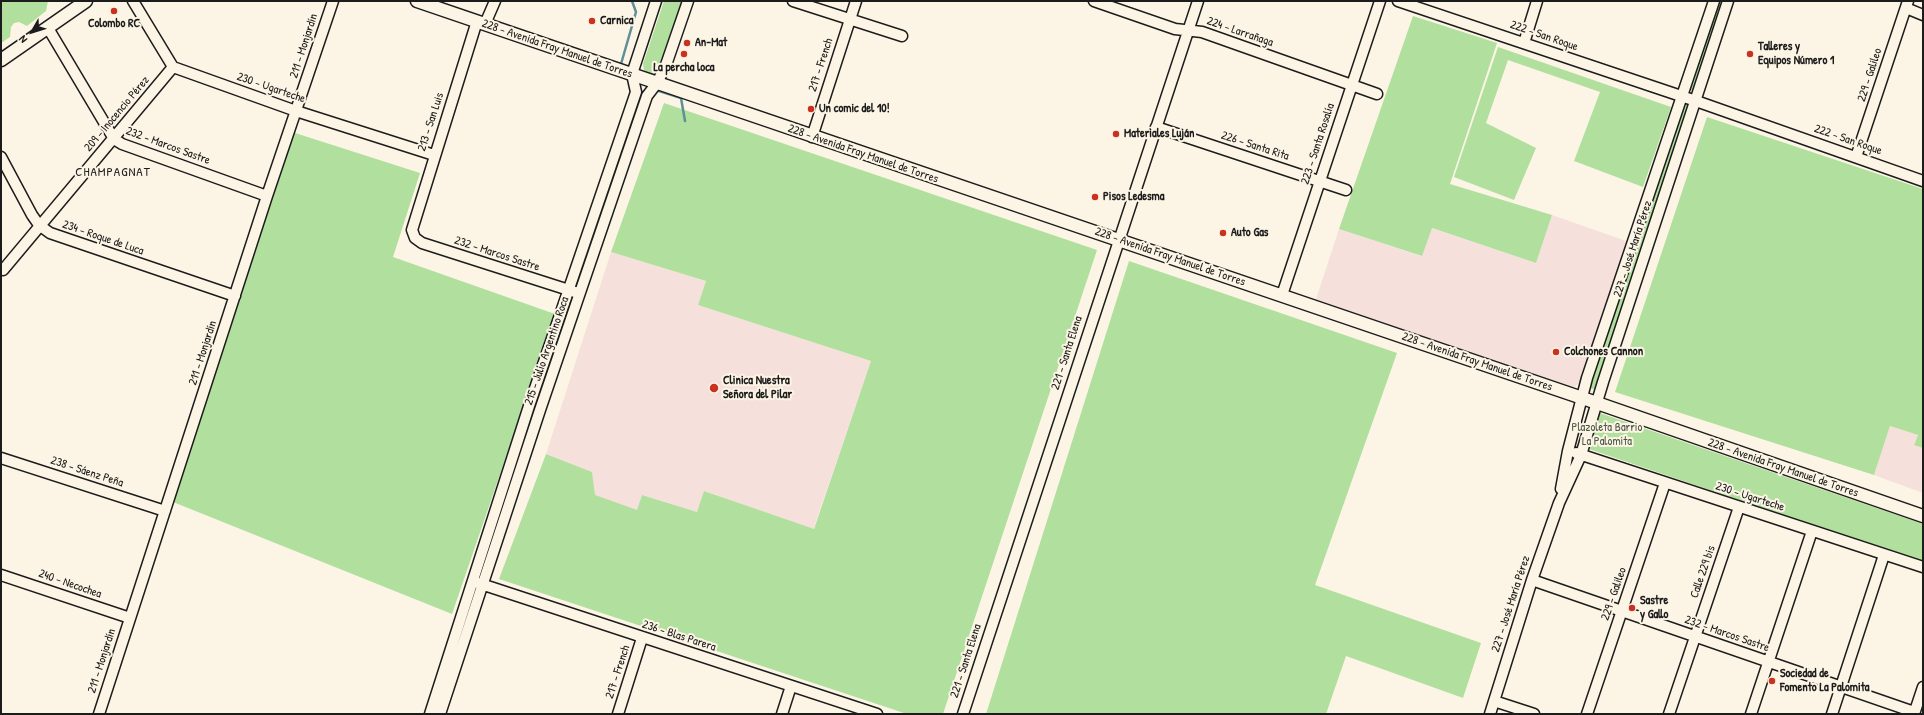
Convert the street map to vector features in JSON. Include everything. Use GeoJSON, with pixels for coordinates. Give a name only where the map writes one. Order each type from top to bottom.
{"type":"FeatureCollection","features":[{"type":"Feature","properties":{"kind":"main road"},"geometry":{"type":"LineString","coordinates":[[1,60],[86,1]]}},
{"type":"Feature","properties":{"kind":"main road","name":"228 - Avenida Fray Manuel de Torres"},"geometry":{"type":"LineString","coordinates":[[417,1],[812,137],[1282,295],[1923,516]]}},
{"type":"Feature","properties":{"kind":"street"},"geometry":{"type":"LineString","coordinates":[[133,1],[173,67]]}},
{"type":"Feature","properties":{"kind":"street","name":"211 - Monjardín"},"geometry":{"type":"LineString","coordinates":[[99,714],[267,196],[333,1]]}},
{"type":"Feature","properties":{"kind":"street","name":"213 - San Luis"},"geometry":{"type":"LineString","coordinates":[[412,230],[434,155],[481,22],[495,1]]}},
{"type":"Feature","properties":{"kind":"street","name":"215 - Julio Argentino Roca"},"geometry":{"type":"LineString","coordinates":[[430,714],[473,580],[636,92],[632,74],[656,1]]}},
{"type":"Feature","properties":{"kind":"street","name":"215 - Julio Argentino Roca"},"geometry":{"type":"LineString","coordinates":[[440,714],[540,410],[581,294],[647,96],[666,65],[688,1]]}},
{"type":"Feature","properties":{"kind":"street"},"geometry":{"type":"LineString","coordinates":[[793,1],[902,36]]}},
{"type":"Feature","properties":{"kind":"street","name":"217 - French"},"geometry":{"type":"LineString","coordinates":[[812,137],[856,1]]}},
{"type":"Feature","properties":{"kind":"street","name":"224 - Larrañaga"},"geometry":{"type":"LineString","coordinates":[[1094,1],[1175,29],[1202,32],[1377,94]]}},
{"type":"Feature","properties":{"kind":"street","name":"221 - Santa Elena"},"geometry":{"type":"LineString","coordinates":[[963,714],[1198,1]]}},
{"type":"Feature","properties":{"kind":"street","name":"223 - Santa Rosalía"},"geometry":{"type":"LineString","coordinates":[[1282,295],[1351,84],[1380,1]]}},
{"type":"Feature","properties":{"kind":"street","name":"222 - San Roque"},"geometry":{"type":"LineString","coordinates":[[1398,1],[1696,101],[1923,180]]}},
{"type":"Feature","properties":{"kind":"street"},"geometry":{"type":"LineString","coordinates":[[1524,43],[1537,1]]}},
{"type":"Feature","properties":{"kind":"street","name":"227 - José María Pérez"},"geometry":{"type":"LineString","coordinates":[[1559,503],[1568,451],[1587,378],[1714,1]]}},
{"type":"Feature","properties":{"kind":"street","name":"227 - José María Pérez"},"geometry":{"type":"LineString","coordinates":[[1490,714],[1532,580],[1559,503],[1581,455],[1728,1]]}},
{"type":"Feature","properties":{"kind":"street"},"geometry":{"type":"LineString","coordinates":[[1907,5],[1923,15]]}},
{"type":"Feature","properties":{"kind":"street","name":"229 - Galileo"},"geometry":{"type":"LineString","coordinates":[[1856,157],[1907,5]]}},
{"type":"Feature","properties":{"kind":"street","name":"232 - Marcos Sastre"},"geometry":{"type":"LineString","coordinates":[[48,28],[114,139],[122,144],[267,196]]}},
{"type":"Feature","properties":{"kind":"street","name":"230 - Ugarteche"},"geometry":{"type":"LineString","coordinates":[[173,67],[296,111],[434,155]]}},
{"type":"Feature","properties":{"kind":"street","name":"209 - Inocencio Pérez"},"geometry":{"type":"LineString","coordinates":[[3,270],[173,67]]}},
{"type":"Feature","properties":{"kind":"street","name":"226 - Santa Rita"},"geometry":{"type":"LineString","coordinates":[[1156,127],[1320,180],[1346,190]]}},
{"type":"Feature","properties":{"kind":"street"},"geometry":{"type":"LineString","coordinates":[[1,157],[39,226]]}},
{"type":"Feature","properties":{"kind":"street","name":"234 - Roque de Luca"},"geometry":{"type":"LineString","coordinates":[[39,226],[58,237],[235,296]]}},
{"type":"Feature","properties":{"kind":"street","name":"232 - Marcos Sastre"},"geometry":{"type":"LineString","coordinates":[[412,230],[415,238],[422,243],[581,294]]}},
{"type":"Feature","properties":{"kind":"street","name":"230 - Ugarteche"},"geometry":{"type":"LineString","coordinates":[[1568,451],[1923,567]]}},
{"type":"Feature","properties":{"kind":"street","name":"238 - Sáenz Peña"},"geometry":{"type":"LineString","coordinates":[[1,458],[165,511]]}},
{"type":"Feature","properties":{"kind":"street","name":"229 - Galileo"},"geometry":{"type":"LineString","coordinates":[[1587,714],[1665,483]]}},
{"type":"Feature","properties":{"kind":"street","name":"Calle 229 bis"},"geometry":{"type":"LineString","coordinates":[[1669,714],[1740,507]]}},
{"type":"Feature","properties":{"kind":"street"},"geometry":{"type":"LineString","coordinates":[[1751,714],[1812,531]]}},
{"type":"Feature","properties":{"kind":"street"},"geometry":{"type":"LineString","coordinates":[[1832,714],[1884,555]]}},
{"type":"Feature","properties":{"kind":"street","name":"240 - Necochea"},"geometry":{"type":"LineString","coordinates":[[1,575],[130,618]]}},
{"type":"Feature","properties":{"kind":"street","name":"236 - Blas Parera"},"geometry":{"type":"LineString","coordinates":[[473,580],[483,585],[642,638],[877,714]]}},
{"type":"Feature","properties":{"kind":"street","name":"232 - Marcos Sastre"},"geometry":{"type":"LineString","coordinates":[[1532,580],[1914,713]]}},
{"type":"Feature","properties":{"kind":"street","name":"217 - French"},"geometry":{"type":"LineString","coordinates":[[618,714],[642,638]]}},
{"type":"Feature","properties":{"kind":"street"},"geometry":{"type":"LineString","coordinates":[[782,714],[791,686]]}},
{"type":"Feature","properties":{"kind":"street"},"geometry":{"type":"LineString","coordinates":[[1914,713],[1923,687]]}},
{"type":"Feature","properties":{"kind":"street"},"geometry":{"type":"LineString","coordinates":[[1494,701],[1534,714]]}},
{"type":"Feature","properties":{"kind":"shaded area"},"geometry":{"type":"Polygon","coordinates":[[[1552,215],[1629,242],[1583,380],[1572,389],[1316,299],[1339,229],[1421,256],[1431,228],[1536,263],[1552,215]]]}},
{"type":"Feature","properties":{"kind":"shaded area","name":"Clinica Nuestra Señora del Pilar"},"geometry":{"type":"Polygon","coordinates":[[[611,252],[706,281],[698,305],[871,361],[813,530],[705,491],[697,512],[642,495],[637,511],[594,495],[592,472],[546,454],[611,252]]]}},
{"type":"Feature","properties":{"kind":"shaded area"},"geometry":{"type":"Polygon","coordinates":[[[1890,426],[1918,435],[1914,444],[1923,448],[1923,493],[1874,475],[1890,426]]]}},
{"type":"Feature","properties":{"kind":"green space"},"geometry":{"type":"Polygon","coordinates":[[[1,1],[48,1],[46,11],[27,26],[19,22],[14,23],[11,27],[10,37],[1,43],[1,1]]]}},
{"type":"Feature","properties":{"kind":"green space"},"geometry":{"type":"Polygon","coordinates":[[[664,1],[685,1],[657,74],[651,75],[644,70],[643,64],[664,1]]]}},
{"type":"Feature","properties":{"kind":"green space"},"geometry":{"type":"Polygon","coordinates":[[[1717,1],[1725,1],[1695,92],[1688,89],[1717,1]]]}},
{"type":"Feature","properties":{"kind":"green space"},"geometry":{"type":"Polygon","coordinates":[[[1413,16],[1497,43],[1450,184],[1552,215],[1536,263],[1432,228],[1422,256],[1339,229],[1413,16]]]}},
{"type":"Feature","properties":{"kind":"green space"},"geometry":{"type":"Polygon","coordinates":[[[1498,47],[1671,107],[1643,187],[1574,161],[1600,92],[1508,60],[1486,123],[1536,148],[1514,200],[1454,177],[1498,47]]]}},
{"type":"Feature","properties":{"kind":"green space"},"geometry":{"type":"Polygon","coordinates":[[[664,103],[1097,250],[943,714],[907,714],[499,579],[546,454],[592,472],[595,495],[637,510],[642,495],[697,512],[704,491],[814,529],[871,361],[698,305],[706,281],[611,252],[664,103]]]}},
{"type":"Feature","properties":{"kind":"green space"},"geometry":{"type":"Polygon","coordinates":[[[1684,104],[1690,105],[1596,390],[1590,388],[1684,104]]]}},
{"type":"Feature","properties":{"kind":"green space"},"geometry":{"type":"Polygon","coordinates":[[[1707,117],[1923,189],[1923,448],[1914,445],[1918,435],[1890,426],[1874,475],[1615,392],[1707,117]]]}},
{"type":"Feature","properties":{"kind":"green space"},"geometry":{"type":"Polygon","coordinates":[[[292,132],[420,173],[393,257],[555,314],[452,614],[173,502],[292,132]]]}},
{"type":"Feature","properties":{"kind":"green space"},"geometry":{"type":"Polygon","coordinates":[[[1129,261],[1397,353],[1315,585],[1481,643],[1463,698],[1346,656],[1326,714],[986,714],[1129,261]]]}},
{"type":"Feature","properties":{"kind":"green space","name":"Plazoleta Barrio La Palomita"},"geometry":{"type":"Polygon","coordinates":[[[1591,410],[1923,524],[1923,562],[1580,446],[1591,410]]]}},
{"type":"Feature","properties":{"kind":"waterway"},"geometry":{"type":"LineString","coordinates":[[621,64],[636,12],[632,1]]}},
{"type":"Feature","properties":{"kind":"waterway"},"geometry":{"type":"LineString","coordinates":[[656,90],[681,98],[685,121]]}},
{"type":"Feature","properties":{"kind":"place","name":"Colombo RC"},"geometry":{"type":"Point","coordinates":[114,11]}},
{"type":"Feature","properties":{"kind":"place","name":"Carnica"},"geometry":{"type":"Point","coordinates":[592,21]}},
{"type":"Feature","properties":{"kind":"place","name":"An-Mat"},"geometry":{"type":"Point","coordinates":[687,43]}},
{"type":"Feature","properties":{"kind":"place","name":"La percha loca"},"geometry":{"type":"Point","coordinates":[684,54]}},
{"type":"Feature","properties":{"kind":"place","name":"Talleres y Equipos Número 1"},"geometry":{"type":"Point","coordinates":[1750,54]}},
{"type":"Feature","properties":{"kind":"place","name":"Un comic del 10!"},"geometry":{"type":"Point","coordinates":[811,109]}},
{"type":"Feature","properties":{"kind":"place","name":"Materiales Luján"},"geometry":{"type":"Point","coordinates":[1116,134]}},
{"type":"Feature","properties":{"kind":"place","name":"Pisos Ledesma"},"geometry":{"type":"Point","coordinates":[1095,197]}},
{"type":"Feature","properties":{"kind":"place","name":"Auto Gas"},"geometry":{"type":"Point","coordinates":[1223,233]}},
{"type":"Feature","properties":{"kind":"place","name":"Colchones Cannon"},"geometry":{"type":"Point","coordinates":[1556,352]}},
{"type":"Feature","properties":{"kind":"place","name":"Clinica Nuestra Señora del Pilar"},"geometry":{"type":"Point","coordinates":[714,388]}},
{"type":"Feature","properties":{"kind":"place","name":"Sastre y Gallo"},"geometry":{"type":"Point","coordinates":[1632,608]}},
{"type":"Feature","properties":{"kind":"place","name":"Sociedad de Fomento La Palomita"},"geometry":{"type":"Point","coordinates":[1772,681]}},
{"type":"Feature","properties":{"kind":"district","name":"CHAMPAGNAT"},"geometry":{"type":"Point","coordinates":[113,173]}}]}
